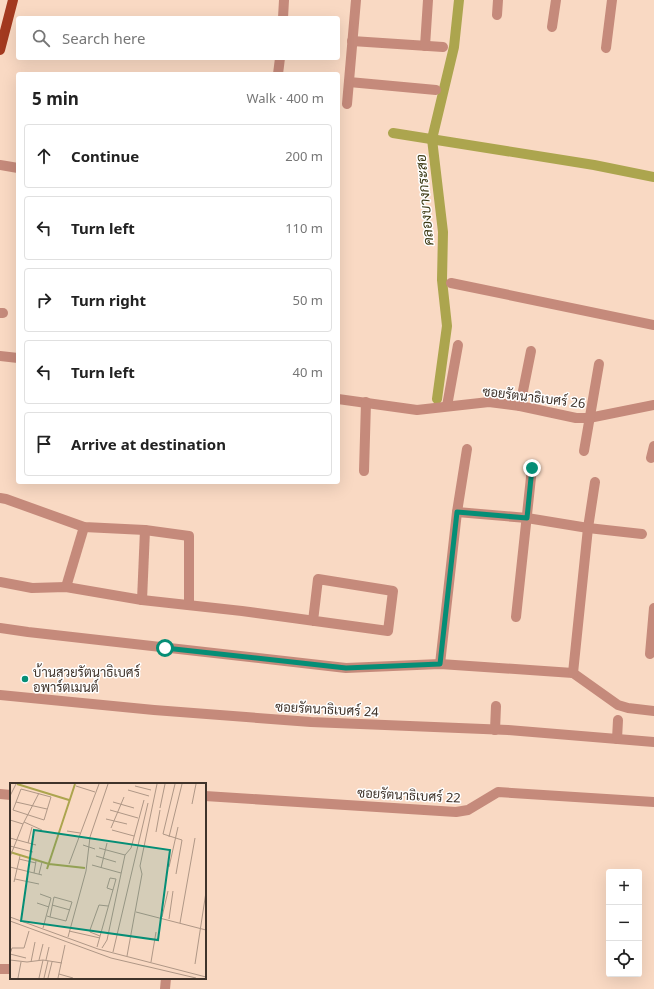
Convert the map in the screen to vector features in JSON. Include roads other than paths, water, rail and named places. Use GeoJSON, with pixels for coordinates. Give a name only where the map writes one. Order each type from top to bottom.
{"type":"FeatureCollection","features":[{"type":"Feature","properties":{"kind":"main road"},"geometry":{"type":"LineString","coordinates":[[0,50],[13,0]]}},
{"type":"Feature","properties":{"kind":"street"},"geometry":{"type":"LineString","coordinates":[[283,16],[284,0]]}},
{"type":"Feature","properties":{"kind":"street"},"geometry":{"type":"LineString","coordinates":[[346,104],[356,0]]}},
{"type":"Feature","properties":{"kind":"street"},"geometry":{"type":"LineString","coordinates":[[425,46],[428,0]]}},
{"type":"Feature","properties":{"kind":"street"},"geometry":{"type":"LineString","coordinates":[[497,15],[498,0]]}},
{"type":"Feature","properties":{"kind":"street"},"geometry":{"type":"LineString","coordinates":[[552,27],[556,0]]}},
{"type":"Feature","properties":{"kind":"street"},"geometry":{"type":"LineString","coordinates":[[606,48],[612,0]]}},
{"type":"Feature","properties":{"kind":"street"},"geometry":{"type":"LineString","coordinates":[[352,41],[443,47]]}},
{"type":"Feature","properties":{"kind":"street"},"geometry":{"type":"LineString","coordinates":[[278,72],[280,60]]}},
{"type":"Feature","properties":{"kind":"street"},"geometry":{"type":"LineString","coordinates":[[349,82],[436,90]]}},
{"type":"Feature","properties":{"kind":"street"},"geometry":{"type":"LineString","coordinates":[[0,165],[16,168]]}},
{"type":"Feature","properties":{"kind":"street"},"geometry":{"type":"LineString","coordinates":[[451,283],[654,325]]}},
{"type":"Feature","properties":{"kind":"street"},"geometry":{"type":"LineString","coordinates":[[447,406],[458,345]]}},
{"type":"Feature","properties":{"kind":"street"},"geometry":{"type":"LineString","coordinates":[[520,406],[531,352]]}},
{"type":"Feature","properties":{"kind":"street"},"geometry":{"type":"LineString","coordinates":[[0,356],[16,358]]}},
{"type":"Feature","properties":{"kind":"street"},"geometry":{"type":"LineString","coordinates":[[584,451],[599,364]]}},
{"type":"Feature","properties":{"kind":"street","name":"ซอยรัตนาธิเบศร์ 26"},"geometry":{"type":"LineString","coordinates":[[340,399],[417,410],[484,402],[520,406],[576,418],[589,418],[654,405]]}},
{"type":"Feature","properties":{"kind":"street"},"geometry":{"type":"LineString","coordinates":[[364,471],[366,402]]}},
{"type":"Feature","properties":{"kind":"street"},"geometry":{"type":"LineString","coordinates":[[651,458],[654,446]]}},
{"type":"Feature","properties":{"kind":"street"},"geometry":{"type":"LineString","coordinates":[[440,664],[457,512],[467,449]]}},
{"type":"Feature","properties":{"kind":"street"},"geometry":{"type":"LineString","coordinates":[[516,616],[532,468]]}},
{"type":"Feature","properties":{"kind":"street"},"geometry":{"type":"LineString","coordinates":[[573,673],[588,528],[595,482]]}},
{"type":"Feature","properties":{"kind":"street"},"geometry":{"type":"LineString","coordinates":[[0,498],[84,527],[146,530],[189,536],[189,606]]}},
{"type":"Feature","properties":{"kind":"street"},"geometry":{"type":"LineString","coordinates":[[457,512],[527,518],[588,528],[642,534]]}},
{"type":"Feature","properties":{"kind":"street"},"geometry":{"type":"LineString","coordinates":[[66,587],[84,527]]}},
{"type":"Feature","properties":{"kind":"street"},"geometry":{"type":"LineString","coordinates":[[142,600],[146,530]]}},
{"type":"Feature","properties":{"kind":"street"},"geometry":{"type":"LineString","coordinates":[[0,582],[32,588],[66,587],[142,600],[388,631],[393,591],[318,579],[313,621]]}},
{"type":"Feature","properties":{"kind":"street"},"geometry":{"type":"LineString","coordinates":[[650,654],[654,613]]}},
{"type":"Feature","properties":{"kind":"street"},"geometry":{"type":"LineString","coordinates":[[0,628],[346,668],[440,664],[573,673],[618,705],[628,708],[654,711]]}},
{"type":"Feature","properties":{"kind":"street","name":"ซอยรัตนาธิเบศร์ 24"},"geometry":{"type":"LineString","coordinates":[[0,695],[154,710],[303,721],[496,730],[654,742]]}},
{"type":"Feature","properties":{"kind":"street"},"geometry":{"type":"LineString","coordinates":[[496,706],[496,730]]}},
{"type":"Feature","properties":{"kind":"street"},"geometry":{"type":"LineString","coordinates":[[617,739],[618,720]]}},
{"type":"Feature","properties":{"kind":"street","name":"ซอยรัตนาธิเบศร์ 22"},"geometry":{"type":"LineString","coordinates":[[206,796],[456,812],[468,810],[498,792],[654,802]]}},
{"type":"Feature","properties":{"kind":"street"},"geometry":{"type":"LineString","coordinates":[[0,794],[10,795]]}},
{"type":"Feature","properties":{"kind":"street"},"geometry":{"type":"LineString","coordinates":[[0,968],[10,969]]}},
{"type":"Feature","properties":{"kind":"street"},"geometry":{"type":"LineString","coordinates":[[165,989],[166,979]]}},
{"type":"Feature","properties":{"kind":"waterway","name":"คลองบางกระสอ"},"geometry":{"type":"LineString","coordinates":[[437,399],[447,326],[442,280],[443,232],[432,139],[454,47],[459,0]]}},
{"type":"Feature","properties":{"kind":"waterway"},"geometry":{"type":"LineString","coordinates":[[393,133],[594,165],[654,177]]}},
{"type":"Feature","properties":{"kind":"place","name":"บ้านสวยรัตนาธิเบศร์ อพาร์ตเมนต์"},"geometry":{"type":"Point","coordinates":[25,679]}}]}
